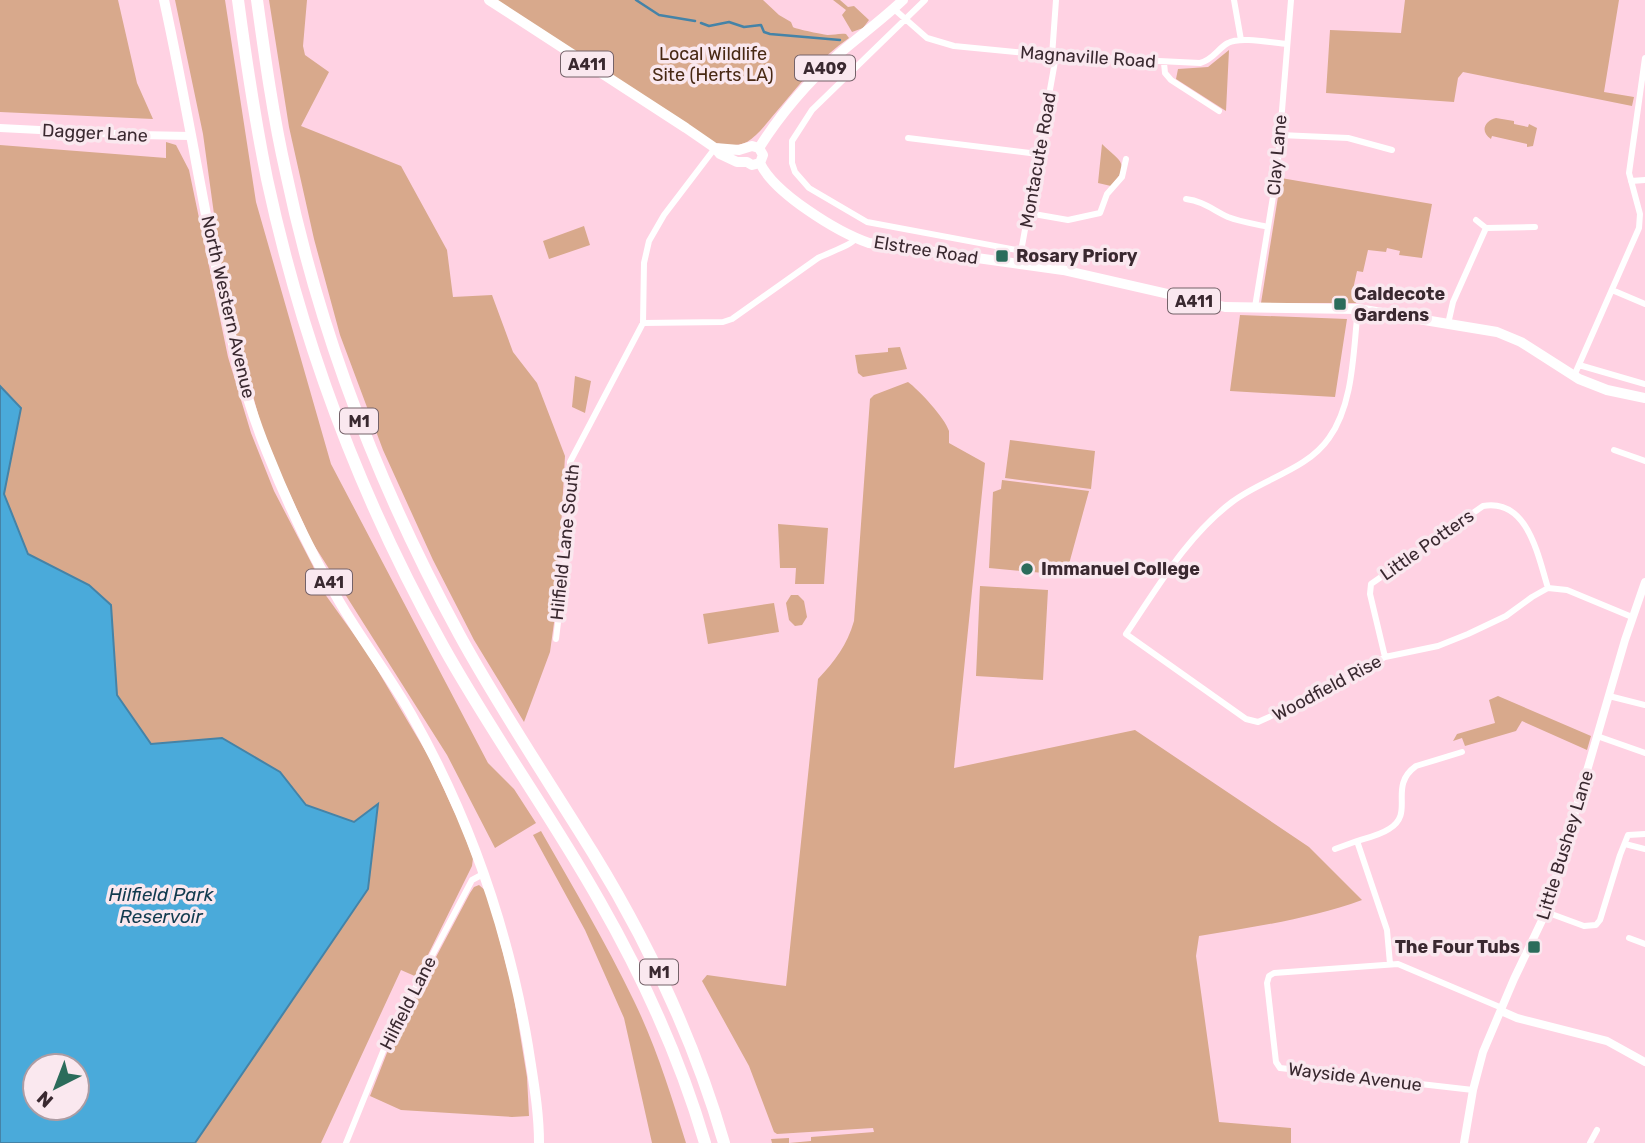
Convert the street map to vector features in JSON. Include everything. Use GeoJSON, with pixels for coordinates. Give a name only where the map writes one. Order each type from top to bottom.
{"type":"FeatureCollection","features":[{"type":"Feature","properties":{"kind":"highway","name":"M1"},"geometry":{"type":"LineString","coordinates":[[238,0],[254,113],[277,220],[311,342],[353,456],[404,570],[443,646],[578,865],[637,970],[670,1043],[705,1143]]}},
{"type":"Feature","properties":{"kind":"highway","name":"M1"},"geometry":{"type":"LineString","coordinates":[[257,0],[275,121],[295,215],[329,336],[370,450],[402,523],[460,636],[594,855],[654,962],[688,1037],[724,1143]]}},
{"type":"Feature","properties":{"kind":"main road","name":"North Western Avenue"},"geometry":{"type":"LineString","coordinates":[[164,0],[224,306],[244,387],[267,452],[302,529],[338,600],[435,757],[459,807],[485,873],[511,961],[539,1112],[539,1143]]}},
{"type":"Feature","properties":{"kind":"main road","name":"A411"},"geometry":{"type":"LineString","coordinates":[[489,0],[715,148],[720,154],[730,160],[752,165],[760,163]]}},
{"type":"Feature","properties":{"kind":"main road","name":"A409"},"geometry":{"type":"LineString","coordinates":[[759,148],[776,121],[803,91],[840,53],[903,0]]}},
{"type":"Feature","properties":{"kind":"main road"},"geometry":{"type":"LineString","coordinates":[[715,148],[759,148],[763,155],[760,163]]}},
{"type":"Feature","properties":{"kind":"main road"},"geometry":{"type":"LineString","coordinates":[[746,149],[744,156],[747,162]]}},
{"type":"Feature","properties":{"kind":"main road","name":"Elstree Road"},"geometry":{"type":"LineString","coordinates":[[760,163],[766,175],[781,191],[856,238],[890,246],[1063,270],[1206,304],[1255,309],[1358,309],[1497,332],[1574,376],[1607,390],[1645,398]]}},
{"type":"Feature","properties":{"kind":"street"},"geometry":{"type":"LineString","coordinates":[[925,0],[836,85],[806,118],[792,141],[795,172],[809,188],[867,222],[1065,259]]}},
{"type":"Feature","properties":{"kind":"street","name":"Montacute Road"},"geometry":{"type":"LineString","coordinates":[[1018,263],[1054,56],[1056,0]]}},
{"type":"Feature","properties":{"kind":"street"},"geometry":{"type":"LineString","coordinates":[[1234,0],[1241,40],[1287,44]]}},
{"type":"Feature","properties":{"kind":"street","name":"Clay Lane"},"geometry":{"type":"LineString","coordinates":[[1255,309],[1276,184],[1291,0]]}},
{"type":"Feature","properties":{"kind":"street","name":"Magnaville Road"},"geometry":{"type":"LineString","coordinates":[[894,9],[918,32],[937,42],[1054,56],[1164,63],[1207,61],[1229,42],[1241,40]]}},
{"type":"Feature","properties":{"kind":"street"},"geometry":{"type":"LineString","coordinates":[[1574,376],[1640,221],[1629,173],[1645,58]]}},
{"type":"Feature","properties":{"kind":"street"},"geometry":{"type":"LineString","coordinates":[[1164,63],[1165,73],[1171,80],[1219,111]]}},
{"type":"Feature","properties":{"kind":"street","name":"Dagger Lane"},"geometry":{"type":"LineString","coordinates":[[0,128],[190,136]]}},
{"type":"Feature","properties":{"kind":"street"},"geometry":{"type":"LineString","coordinates":[[1280,135],[1348,138],[1392,150]]}},
{"type":"Feature","properties":{"kind":"street"},"geometry":{"type":"LineString","coordinates":[[908,138],[1038,154]]}},
{"type":"Feature","properties":{"kind":"street","name":"Hilfield Lane South"},"geometry":{"type":"LineString","coordinates":[[556,639],[570,523],[570,462],[643,323],[644,263],[649,241],[664,215],[715,148]]}},
{"type":"Feature","properties":{"kind":"street"},"geometry":{"type":"LineString","coordinates":[[1028,213],[1068,220],[1100,213],[1107,194],[1122,177],[1126,159]]}},
{"type":"Feature","properties":{"kind":"street"},"geometry":{"type":"LineString","coordinates":[[1630,181],[1645,180]]}},
{"type":"Feature","properties":{"kind":"street"},"geometry":{"type":"LineString","coordinates":[[1186,199],[1201,201],[1244,222],[1268,227]]}},
{"type":"Feature","properties":{"kind":"street"},"geometry":{"type":"LineString","coordinates":[[1476,220],[1486,228],[1535,228]]}},
{"type":"Feature","properties":{"kind":"street"},"geometry":{"type":"LineString","coordinates":[[1448,324],[1453,302],[1486,228]]}},
{"type":"Feature","properties":{"kind":"street"},"geometry":{"type":"LineString","coordinates":[[643,323],[723,323],[818,258],[854,243],[856,238]]}},
{"type":"Feature","properties":{"kind":"street"},"geometry":{"type":"LineString","coordinates":[[1612,290],[1645,304]]}},
{"type":"Feature","properties":{"kind":"street","name":"Woodfield Rise"},"geometry":{"type":"LineString","coordinates":[[1358,309],[1345,404],[1330,437],[1309,458],[1241,495],[1211,519],[1187,544],[1126,634],[1246,719],[1258,722],[1331,689],[1385,657],[1438,646],[1507,616],[1548,588]]}},
{"type":"Feature","properties":{"kind":"street"},"geometry":{"type":"LineString","coordinates":[[1579,365],[1645,384]]}},
{"type":"Feature","properties":{"kind":"street"},"geometry":{"type":"LineString","coordinates":[[1614,450],[1645,461]]}},
{"type":"Feature","properties":{"kind":"street","name":"Little Potters"},"geometry":{"type":"LineString","coordinates":[[1385,657],[1370,594],[1371,584],[1483,506],[1502,506],[1519,516],[1535,548],[1548,588]]}},
{"type":"Feature","properties":{"kind":"street","name":"Little Bushey Lane"},"geometry":{"type":"LineString","coordinates":[[1464,1143],[1483,1052],[1546,912],[1632,617],[1645,582]]}},
{"type":"Feature","properties":{"kind":"street"},"geometry":{"type":"LineString","coordinates":[[1548,588],[1567,590],[1632,617]]}},
{"type":"Feature","properties":{"kind":"street"},"geometry":{"type":"LineString","coordinates":[[1609,696],[1645,705]]}},
{"type":"Feature","properties":{"kind":"street"},"geometry":{"type":"LineString","coordinates":[[1597,736],[1645,752]]}},
{"type":"Feature","properties":{"kind":"street"},"geometry":{"type":"LineString","coordinates":[[1335,849],[1385,831],[1398,821],[1402,812],[1402,784],[1411,770],[1462,751]]}},
{"type":"Feature","properties":{"kind":"street"},"geometry":{"type":"LineString","coordinates":[[1546,912],[1584,926],[1598,923],[1629,835],[1645,834]]}},
{"type":"Feature","properties":{"kind":"street"},"geometry":{"type":"LineString","coordinates":[[1357,841],[1387,930],[1390,964]]}},
{"type":"Feature","properties":{"kind":"street"},"geometry":{"type":"LineString","coordinates":[[1625,844],[1645,849]]}},
{"type":"Feature","properties":{"kind":"street","name":"Hilfield Lane"},"geometry":{"type":"LineString","coordinates":[[346,1143],[388,1039],[472,880],[485,873]]}},
{"type":"Feature","properties":{"kind":"street"},"geometry":{"type":"LineString","coordinates":[[1629,938],[1645,944]]}},
{"type":"Feature","properties":{"kind":"street","name":"Wayside Avenue"},"geometry":{"type":"LineString","coordinates":[[1473,1090],[1283,1070],[1277,1066],[1267,983],[1271,974],[1402,965],[1501,1010]]}},
{"type":"Feature","properties":{"kind":"street"},"geometry":{"type":"LineString","coordinates":[[1501,1010],[1527,1021],[1607,1041],[1645,1062]]}},
{"type":"Feature","properties":{"kind":"street"},"geometry":{"type":"LineString","coordinates":[[1590,1143],[1597,1130]]}},
{"type":"Feature","properties":{"kind":"green space"},"geometry":{"type":"Polygon","coordinates":[[[0,0],[118,0],[137,83],[153,119],[0,112],[0,0]]]}},
{"type":"Feature","properties":{"kind":"green space"},"geometry":{"type":"Polygon","coordinates":[[[175,0],[225,0],[256,202],[331,464],[488,763],[514,789],[536,823],[495,848],[447,755],[312,542],[261,425],[225,294],[203,134],[175,0]]]}},
{"type":"Feature","properties":{"kind":"green space"},"geometry":{"type":"Polygon","coordinates":[[[269,0],[307,0],[303,46],[305,55],[329,72],[301,126],[401,166],[447,250],[453,297],[492,295],[513,352],[537,383],[565,456],[557,601],[550,652],[524,722],[474,640],[433,560],[383,450],[340,335],[314,239],[289,127],[269,0]]]}},
{"type":"Feature","properties":{"kind":"green space","name":"Local Wildlife Site (Herts LA)"},"geometry":{"type":"Polygon","coordinates":[[[495,0],[763,0],[795,28],[828,35],[846,34],[849,38],[811,72],[755,136],[743,144],[727,145],[715,143],[495,0]]]}},
{"type":"Feature","properties":{"kind":"green space"},"geometry":{"type":"Polygon","coordinates":[[[833,0],[840,0],[848,7],[854,6],[869,20],[863,28],[852,32],[842,15],[846,10],[833,0]]]}},
{"type":"Feature","properties":{"kind":"green space"},"geometry":{"type":"Polygon","coordinates":[[[1405,0],[1619,0],[1604,92],[1634,97],[1632,106],[1463,72],[1458,78],[1454,102],[1326,93],[1330,30],[1401,33],[1405,0]]]}},
{"type":"Feature","properties":{"kind":"green space"},"geometry":{"type":"Polygon","coordinates":[[[1229,50],[1226,111],[1176,79],[1178,69],[1208,67],[1229,50]]]}},
{"type":"Feature","properties":{"kind":"green space"},"geometry":{"type":"Polygon","coordinates":[[[1496,118],[1537,128],[1533,146],[1527,147],[1527,144],[1492,136],[1491,139],[1485,133],[1485,127],[1496,118]]]}},
{"type":"Feature","properties":{"kind":"green space"},"geometry":{"type":"Polygon","coordinates":[[[166,142],[176,145],[189,170],[228,357],[251,433],[274,491],[313,566],[322,590],[368,654],[429,757],[473,858],[472,866],[417,977],[401,970],[321,1143],[0,1143],[0,145],[166,158],[166,142]]]}},
{"type":"Feature","properties":{"kind":"green space"},"geometry":{"type":"Polygon","coordinates":[[[1102,144],[1118,159],[1122,167],[1111,186],[1098,183],[1102,144]]]}},
{"type":"Feature","properties":{"kind":"green space"},"geometry":{"type":"Polygon","coordinates":[[[1281,178],[1432,204],[1422,258],[1399,255],[1400,251],[1387,248],[1386,252],[1368,250],[1363,272],[1357,271],[1352,294],[1358,296],[1356,303],[1261,303],[1281,178]]]}},
{"type":"Feature","properties":{"kind":"green space"},"geometry":{"type":"Polygon","coordinates":[[[584,226],[590,245],[549,259],[543,241],[584,226]]]}},
{"type":"Feature","properties":{"kind":"green space"},"geometry":{"type":"Polygon","coordinates":[[[1240,315],[1347,319],[1335,397],[1230,391],[1240,315]]]}},
{"type":"Feature","properties":{"kind":"green space"},"geometry":{"type":"Polygon","coordinates":[[[900,347],[907,369],[863,377],[858,373],[855,355],[888,352],[888,348],[900,347]]]}},
{"type":"Feature","properties":{"kind":"green space"},"geometry":{"type":"Polygon","coordinates":[[[575,376],[591,381],[585,413],[572,407],[575,376]]]}},
{"type":"Feature","properties":{"kind":"green space"},"geometry":{"type":"Polygon","coordinates":[[[908,382],[942,419],[949,431],[949,443],[985,463],[954,768],[1135,730],[1309,847],[1362,900],[1302,917],[1199,936],[1196,956],[1219,1122],[1291,1128],[1291,1143],[789,1143],[811,1141],[811,1137],[874,1132],[873,1128],[777,1134],[774,1132],[749,1066],[702,981],[707,975],[786,986],[818,679],[840,652],[854,621],[870,399],[908,382]]]}},
{"type":"Feature","properties":{"kind":"green space"},"geometry":{"type":"Polygon","coordinates":[[[1010,440],[1095,451],[1091,489],[1005,478],[1010,440]]]}},
{"type":"Feature","properties":{"kind":"green space"},"geometry":{"type":"Polygon","coordinates":[[[1002,480],[1089,491],[1066,575],[989,568],[993,492],[1001,489],[1002,480]]]}},
{"type":"Feature","properties":{"kind":"green space"},"geometry":{"type":"Polygon","coordinates":[[[778,524],[828,528],[824,584],[795,584],[796,568],[780,568],[778,524]]]}},
{"type":"Feature","properties":{"kind":"green space"},"geometry":{"type":"Polygon","coordinates":[[[980,586],[1048,590],[1043,680],[976,676],[980,586]]]}},
{"type":"Feature","properties":{"kind":"green space"},"geometry":{"type":"Polygon","coordinates":[[[791,595],[798,595],[804,601],[807,617],[802,625],[795,626],[789,620],[786,603],[791,595]]]}},
{"type":"Feature","properties":{"kind":"green space"},"geometry":{"type":"Polygon","coordinates":[[[774,603],[779,632],[708,644],[703,614],[774,603]]]}},
{"type":"Feature","properties":{"kind":"green space"},"geometry":{"type":"Polygon","coordinates":[[[1498,696],[1591,736],[1587,750],[1522,721],[1516,731],[1465,746],[1462,738],[1453,741],[1457,734],[1495,723],[1489,700],[1498,696]]]}},
{"type":"Feature","properties":{"kind":"green space"},"geometry":{"type":"Polygon","coordinates":[[[541,831],[601,936],[642,1018],[663,1071],[686,1143],[652,1143],[624,1018],[585,930],[533,835],[541,831]]]}},
{"type":"Feature","properties":{"kind":"green space"},"geometry":{"type":"Polygon","coordinates":[[[479,885],[487,892],[513,991],[527,1077],[529,1116],[401,1110],[370,1096],[392,1040],[470,893],[479,885]]]}},
{"type":"Feature","properties":{"kind":"green space"},"geometry":{"type":"Polygon","coordinates":[[[789,1138],[789,1143],[772,1143],[771,1139],[789,1138]]]}},
{"type":"Feature","properties":{"kind":"water","name":"Hilfield Park Reservoir"},"geometry":{"type":"Polygon","coordinates":[[[0,386],[21,408],[4,494],[28,554],[89,585],[111,605],[117,695],[151,744],[222,738],[280,772],[306,805],[354,822],[378,804],[368,889],[195,1143],[0,1143],[0,386]]]}},
{"type":"Feature","properties":{"kind":"waterway"},"geometry":{"type":"LineString","coordinates":[[636,0],[659,15],[695,21]]}},
{"type":"Feature","properties":{"kind":"waterway"},"geometry":{"type":"LineString","coordinates":[[701,23],[709,26],[729,22],[744,27],[761,25],[764,32],[770,34],[840,40]]}},
{"type":"Feature","properties":{"kind":"place","name":"Rosary Priory"},"geometry":{"type":"Point","coordinates":[1002,256]}},
{"type":"Feature","properties":{"kind":"place","name":"Caldecote Gardens"},"geometry":{"type":"Point","coordinates":[1340,304]}},
{"type":"Feature","properties":{"kind":"place","name":"Immanuel College"},"geometry":{"type":"Point","coordinates":[1027,569]}},
{"type":"Feature","properties":{"kind":"place","name":"The Four Tubs"},"geometry":{"type":"Point","coordinates":[1534,947]}}]}
